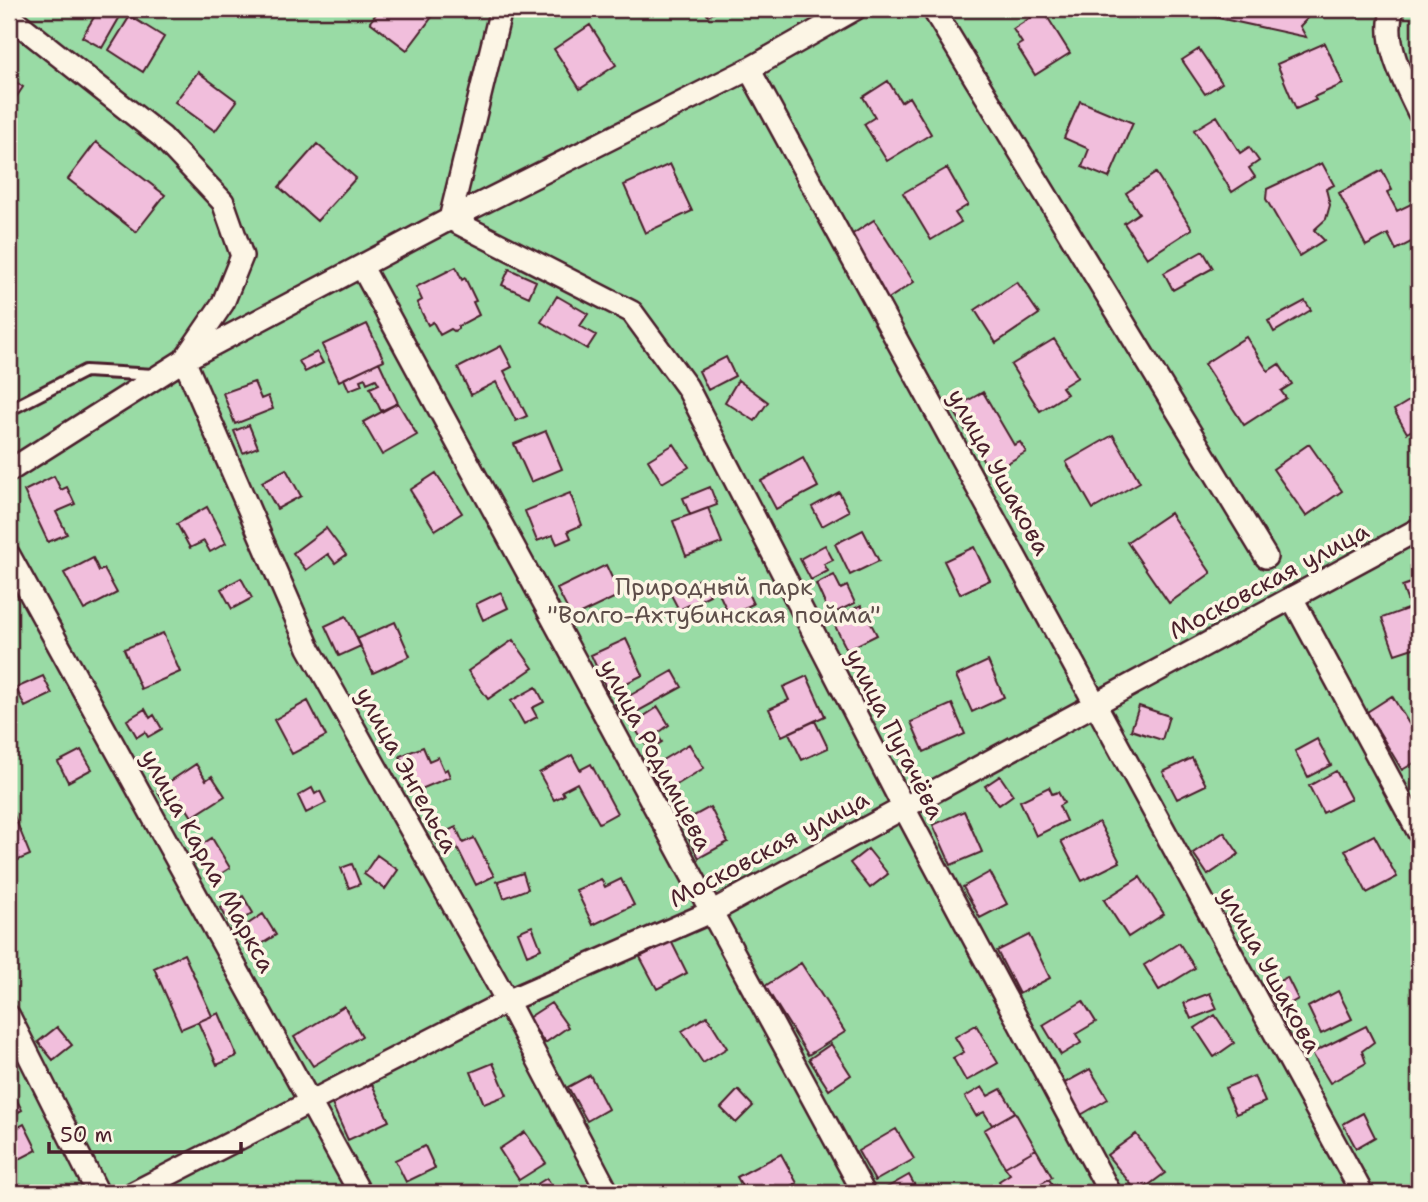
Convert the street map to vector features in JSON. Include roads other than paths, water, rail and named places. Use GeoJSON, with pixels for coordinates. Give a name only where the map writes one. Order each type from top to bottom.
{"type":"FeatureCollection","features":[{"type":"Feature","properties":{"kind":"street"},"geometry":{"type":"LineString","coordinates":[[450,219],[500,9]]}},
{"type":"Feature","properties":{"kind":"street"},"geometry":{"type":"LineString","coordinates":[[9,471],[184,360],[450,219],[749,69],[855,9]]}},
{"type":"Feature","properties":{"kind":"street"},"geometry":{"type":"LineString","coordinates":[[933,9],[1266,556]]}},
{"type":"Feature","properties":{"kind":"street"},"geometry":{"type":"LineString","coordinates":[[1394,9],[1389,21],[1396,64],[1419,113]]}},
{"type":"Feature","properties":{"kind":"street"},"geometry":{"type":"LineString","coordinates":[[9,16],[162,137],[223,202],[242,256],[223,303],[184,360]]}},
{"type":"Feature","properties":{"kind":"street","name":"улица Ушакова"},"geometry":{"type":"LineString","coordinates":[[749,69],[1362,1193]]}},
{"type":"Feature","properties":{"kind":"street","name":"улица Пугачёва"},"geometry":{"type":"LineString","coordinates":[[450,219],[632,312],[687,387],[904,808],[1110,1193]]}},
{"type":"Feature","properties":{"kind":"street","name":"улица Родимцева"},"geometry":{"type":"LineString","coordinates":[[362,267],[864,1193]]}},
{"type":"Feature","properties":{"kind":"street","name":"улица Энгельса"},"geometry":{"type":"LineString","coordinates":[[184,360],[309,648],[507,1001],[608,1193]]}},
{"type":"Feature","properties":{"kind":"street","name":"Московская улица"},"geometry":{"type":"LineString","coordinates":[[133,1193],[507,1001],[711,912],[1419,529]]}},
{"type":"Feature","properties":{"kind":"street","name":"улица Карла Маркса"},"geometry":{"type":"LineString","coordinates":[[9,555],[360,1193]]}},
{"type":"Feature","properties":{"kind":"street"},"geometry":{"type":"LineString","coordinates":[[1292,598],[1419,833]]}},
{"type":"Feature","properties":{"kind":"street"},"geometry":{"type":"LineString","coordinates":[[9,1016],[98,1193]]}},
{"type":"Feature","properties":{"kind":"lane"},"geometry":{"type":"LineString","coordinates":[[9,410],[85,371],[160,375]]}},
{"type":"Feature","properties":{"kind":"park label","name":"Природный парк \"Волго-Ахтубинская пойма\""},"geometry":{"type":"Point","coordinates":[714,601]}}]}
